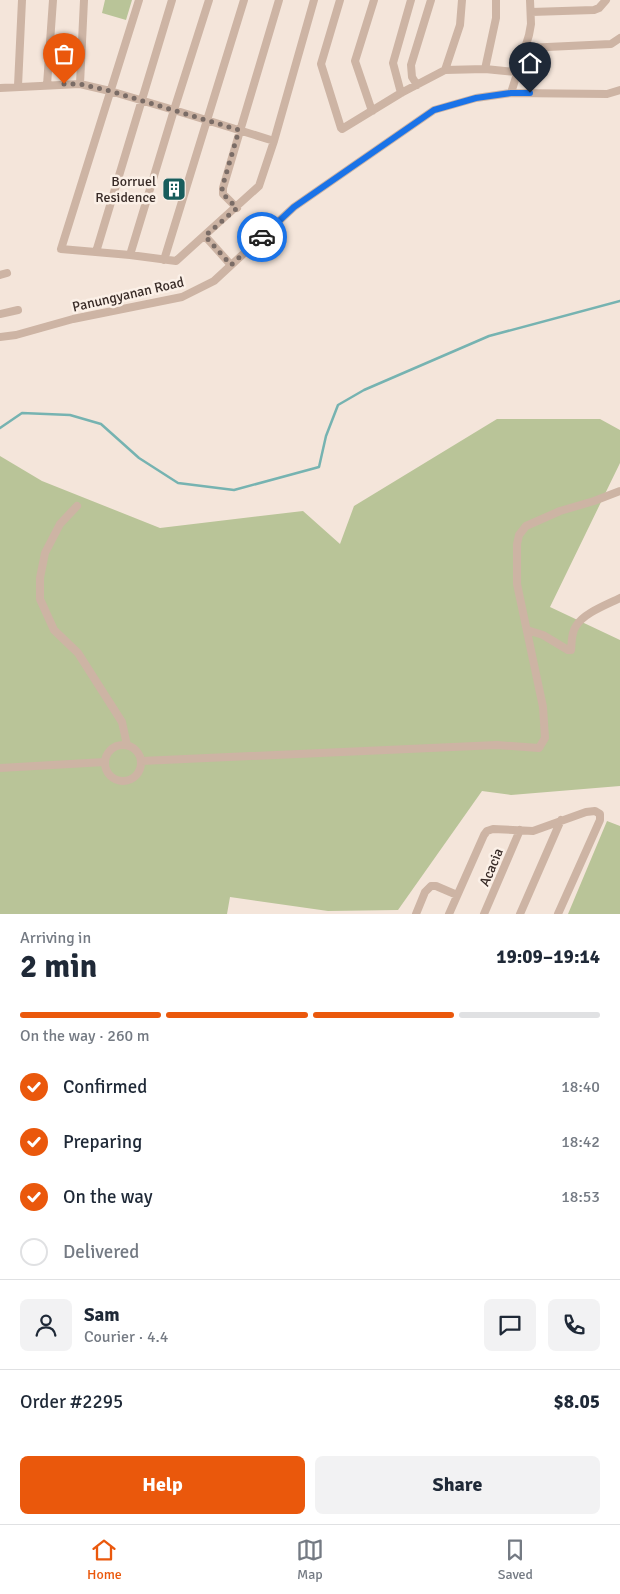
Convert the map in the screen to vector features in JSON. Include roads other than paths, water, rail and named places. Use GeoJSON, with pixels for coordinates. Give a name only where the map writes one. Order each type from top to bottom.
{"type":"FeatureCollection","features":[{"type":"Feature","properties":{"kind":"street"},"geometry":{"type":"LineString","coordinates":[[18,86],[22,0]]}},
{"type":"Feature","properties":{"kind":"street"},"geometry":{"type":"LineString","coordinates":[[47,85],[53,0]]}},
{"type":"Feature","properties":{"kind":"street"},"geometry":{"type":"LineString","coordinates":[[80,84],[84,0]]}},
{"type":"Feature","properties":{"kind":"street"},"geometry":{"type":"LineString","coordinates":[[138,0],[61,250],[130,255],[176,261],[237,208],[259,186],[274,141],[314,0]]}},
{"type":"Feature","properties":{"kind":"street"},"geometry":{"type":"LineString","coordinates":[[96,252],[172,0]]}},
{"type":"Feature","properties":{"kind":"street"},"geometry":{"type":"LineString","coordinates":[[130,255],[209,0]]}},
{"type":"Feature","properties":{"kind":"street"},"geometry":{"type":"LineString","coordinates":[[164,260],[244,0]]}},
{"type":"Feature","properties":{"kind":"street"},"geometry":{"type":"LineString","coordinates":[[237,208],[223,194],[222,188],[280,0]]}},
{"type":"Feature","properties":{"kind":"street"},"geometry":{"type":"LineString","coordinates":[[340,0],[321,64],[341,128],[445,70],[485,69],[516,72]]}},
{"type":"Feature","properties":{"kind":"street"},"geometry":{"type":"LineString","coordinates":[[372,111],[355,61],[374,0]]}},
{"type":"Feature","properties":{"kind":"street"},"geometry":{"type":"LineString","coordinates":[[401,93],[393,63],[411,0]]}},
{"type":"Feature","properties":{"kind":"street"},"geometry":{"type":"LineString","coordinates":[[417,85],[412,77],[411,66],[431,0]]}},
{"type":"Feature","properties":{"kind":"street"},"geometry":{"type":"LineString","coordinates":[[445,70],[460,25],[462,0]]}},
{"type":"Feature","properties":{"kind":"street"},"geometry":{"type":"LineString","coordinates":[[485,69],[496,18],[496,0]]}},
{"type":"Feature","properties":{"kind":"street"},"geometry":{"type":"LineString","coordinates":[[511,93],[516,72],[526,48],[531,24],[530,0]]}},
{"type":"Feature","properties":{"kind":"street"},"geometry":{"type":"LineString","coordinates":[[531,12],[594,10],[606,0]]}},
{"type":"Feature","properties":{"kind":"street"},"geometry":{"type":"LineString","coordinates":[[526,48],[612,44],[620,38]]}},
{"type":"Feature","properties":{"kind":"street"},"geometry":{"type":"LineString","coordinates":[[0,88],[80,84],[110,91],[274,141]]}},
{"type":"Feature","properties":{"kind":"street","name":"Panungyanan Road"},"geometry":{"type":"LineString","coordinates":[[0,337],[16,335],[73,319],[182,297],[214,281],[294,207],[434,110],[476,98],[511,93],[607,94],[620,90]]}},
{"type":"Feature","properties":{"kind":"street"},"geometry":{"type":"LineString","coordinates":[[205,236],[231,265]]}},
{"type":"Feature","properties":{"kind":"street"},"geometry":{"type":"LineString","coordinates":[[0,314],[18,310]]}},
{"type":"Feature","properties":{"kind":"street"},"geometry":{"type":"LineString","coordinates":[[141,761],[497,745],[539,748],[545,738],[543,707],[517,584],[517,544],[522,529],[526,526],[560,511],[620,491]]}},
{"type":"Feature","properties":{"kind":"street"},"geometry":{"type":"LineString","coordinates":[[77,506],[60,524],[45,553],[40,578],[40,599],[54,630],[78,654],[122,722],[127,745]]}},
{"type":"Feature","properties":{"kind":"street"},"geometry":{"type":"LineString","coordinates":[[527,630],[543,635],[570,650],[572,648],[571,639],[576,625],[588,615],[620,598]]}},
{"type":"Feature","properties":{"kind":"street"},"geometry":{"type":"LineString","coordinates":[[123,745],[131,747],[138,753],[141,761],[136,774],[132,778],[123,780],[118,780],[110,775],[105,762],[108,753],[114,747],[123,745]]}},
{"type":"Feature","properties":{"kind":"street"},"geometry":{"type":"LineString","coordinates":[[0,768],[105,762]]}},
{"type":"Feature","properties":{"kind":"street"},"geometry":{"type":"LineString","coordinates":[[450,914],[487,831],[493,829],[532,831],[586,812],[595,811],[600,814],[600,820],[558,914]]}},
{"type":"Feature","properties":{"kind":"street"},"geometry":{"type":"LineString","coordinates":[[520,914],[561,820]]}},
{"type":"Feature","properties":{"kind":"street","name":"Acacia"},"geometry":{"type":"LineString","coordinates":[[484,914],[520,830]]}},
{"type":"Feature","properties":{"kind":"street"},"geometry":{"type":"LineString","coordinates":[[416,914],[425,892],[432,886],[458,895]]}},
{"type":"Feature","properties":{"kind":"waterway"},"geometry":{"type":"LineString","coordinates":[[0,428],[22,413],[70,415],[101,424],[139,458],[178,483],[234,490],[319,467],[326,436],[338,405],[364,390],[489,336],[620,301]]}},
{"type":"Feature","properties":{"kind":"place","name":"Borruel Residence"},"geometry":{"type":"Point","coordinates":[174,189]}}]}
